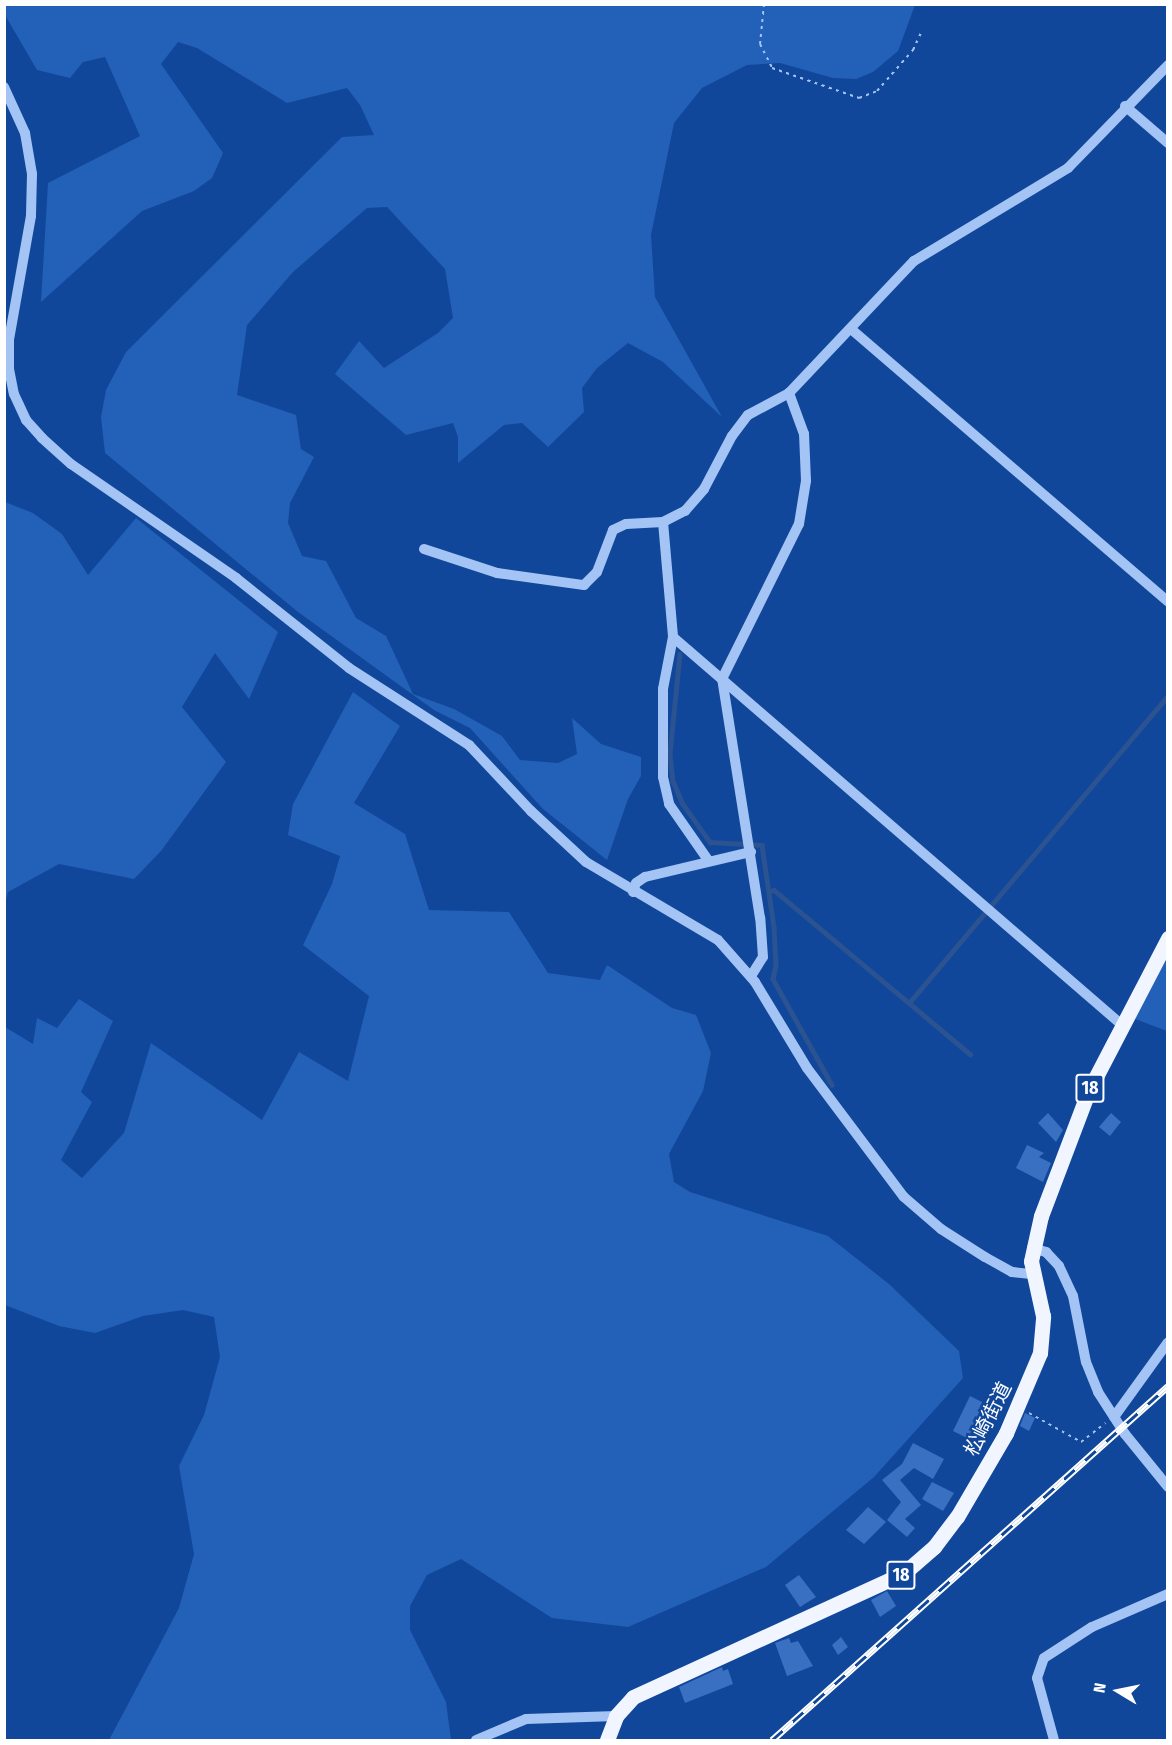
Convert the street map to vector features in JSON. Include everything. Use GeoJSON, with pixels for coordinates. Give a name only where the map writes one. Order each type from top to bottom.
{"type":"FeatureCollection","features":[{"type":"Feature","properties":{"kind":"main road","name":"松崎街道"},"geometry":{"type":"LineString","coordinates":[[607,1740],[616,1716],[633,1697],[669,1677],[734,1652],[904,1573],[934,1547],[957,1517],[1018,1407],[1041,1353],[1044,1329],[1032,1274],[1032,1248],[1082,1108],[1167,938]]}},
{"type":"Feature","properties":{"kind":"street"},"geometry":{"type":"LineString","coordinates":[[424,549],[497,573],[584,585],[597,572],[618,526],[663,522],[685,511],[704,489],[732,436],[748,415],[789,393],[914,261],[1068,168],[1125,106],[1167,65]]}},
{"type":"Feature","properties":{"kind":"street"},"geometry":{"type":"LineString","coordinates":[[4,87],[25,133],[32,174],[27,248],[9,339],[9,395],[26,420],[71,464],[236,578],[349,668],[469,745],[561,840],[633,892],[718,940],[751,976],[820,1086],[904,1197],[941,1229],[985,1257],[1012,1272],[1032,1274]]}},
{"type":"Feature","properties":{"kind":"street"},"geometry":{"type":"LineString","coordinates":[[1125,106],[1167,143]]}},
{"type":"Feature","properties":{"kind":"street"},"geometry":{"type":"LineString","coordinates":[[851,329],[1167,602]]}},
{"type":"Feature","properties":{"kind":"street"},"geometry":{"type":"LineString","coordinates":[[751,976],[763,957],[751,852],[722,679],[799,524],[806,481],[804,434],[789,393]]}},
{"type":"Feature","properties":{"kind":"street"},"geometry":{"type":"LineString","coordinates":[[663,522],[673,637],[663,689],[665,790],[678,818],[708,860]]}},
{"type":"Feature","properties":{"kind":"street"},"geometry":{"type":"LineString","coordinates":[[673,637],[1122,1025]]}},
{"type":"Feature","properties":{"kind":"street"},"geometry":{"type":"LineString","coordinates":[[633,892],[636,883],[645,877],[708,860],[751,852]]}},
{"type":"Feature","properties":{"kind":"street"},"geometry":{"type":"LineString","coordinates":[[1032,1248],[1051,1256],[1065,1277],[1073,1296],[1089,1371],[1114,1417],[1167,1487]]}},
{"type":"Feature","properties":{"kind":"street"},"geometry":{"type":"LineString","coordinates":[[1114,1417],[1167,1342]]}},
{"type":"Feature","properties":{"kind":"street"},"geometry":{"type":"LineString","coordinates":[[1054,1740],[1036,1678],[1044,1658],[1102,1622],[1166,1597]]}},
{"type":"Feature","properties":{"kind":"street"},"geometry":{"type":"LineString","coordinates":[[476,1740],[526,1719],[616,1716]]}},
{"type":"Feature","properties":{"kind":"path"},"geometry":{"type":"LineString","coordinates":[[764,4],[760,44],[772,68],[859,98],[878,91],[913,50],[921,33]]}},
{"type":"Feature","properties":{"kind":"path"},"geometry":{"type":"LineString","coordinates":[[1018,1407],[1081,1442],[1114,1417]]}},
{"type":"Feature","properties":{"kind":"shaded area"},"geometry":{"type":"Polygon","coordinates":[[[4,5],[915,5],[898,51],[873,72],[856,79],[833,78],[780,63],[747,65],[702,88],[674,123],[651,235],[655,297],[722,417],[663,362],[628,343],[597,368],[582,388],[584,412],[548,447],[522,423],[504,425],[458,463],[458,437],[453,423],[406,435],[335,374],[359,341],[384,368],[438,333],[453,318],[445,269],[387,207],[367,208],[293,272],[247,325],[237,395],[296,415],[301,449],[314,457],[290,503],[288,523],[302,556],[326,561],[356,618],[386,636],[413,694],[454,709],[502,736],[520,760],[558,763],[577,754],[572,718],[601,744],[641,757],[641,776],[628,799],[607,860],[543,809],[470,728],[434,710],[298,612],[105,453],[101,417],[106,390],[126,352],[342,137],[374,135],[360,105],[347,88],[287,103],[197,48],[178,42],[161,64],[223,153],[212,178],[194,191],[142,211],[41,302],[48,183],[140,136],[105,57],[83,62],[70,78],[37,70],[5,15],[4,5]]]}},
{"type":"Feature","properties":{"kind":"shaded area"},"geometry":{"type":"Polygon","coordinates":[[[5,502],[33,513],[62,534],[88,575],[136,518],[278,632],[249,699],[215,653],[182,707],[226,762],[161,851],[134,879],[59,864],[8,892],[5,904],[5,502]]]}},
{"type":"Feature","properties":{"kind":"shaded area"},"geometry":{"type":"Polygon","coordinates":[[[353,692],[400,726],[354,803],[405,834],[429,910],[509,912],[548,973],[600,980],[607,965],[672,1008],[696,1015],[711,1053],[703,1091],[669,1154],[674,1182],[690,1192],[828,1236],[889,1284],[959,1351],[963,1378],[874,1477],[766,1567],[628,1627],[552,1618],[461,1559],[427,1575],[410,1606],[410,1630],[446,1702],[451,1740],[109,1740],[179,1608],[194,1554],[179,1466],[204,1415],[220,1357],[214,1317],[183,1310],[143,1316],[95,1333],[59,1326],[5,1305],[5,1027],[33,1044],[37,1018],[57,1028],[79,999],[113,1021],[81,1092],[92,1102],[61,1160],[82,1178],[124,1133],[151,1043],[262,1120],[299,1052],[348,1081],[369,996],[303,945],[332,884],[340,856],[288,835],[293,804],[353,692]]]}},
{"type":"Feature","properties":{"kind":"shaded area"},"geometry":{"type":"Polygon","coordinates":[[[1167,956],[1167,1031],[1135,1019],[1167,956]]]}},
{"type":"Feature","properties":{"kind":"building"},"geometry":{"type":"Polygon","coordinates":[[[1048,1113],[1063,1130],[1056,1142],[1038,1123],[1048,1113]]]}},
{"type":"Feature","properties":{"kind":"building"},"geometry":{"type":"Polygon","coordinates":[[[1111,1113],[1121,1122],[1110,1136],[1099,1127],[1111,1113]]]}},
{"type":"Feature","properties":{"kind":"building"},"geometry":{"type":"Polygon","coordinates":[[[1027,1145],[1044,1153],[1039,1157],[1051,1163],[1043,1182],[1016,1168],[1027,1145]]]}},
{"type":"Feature","properties":{"kind":"building"},"geometry":{"type":"Polygon","coordinates":[[[970,1396],[994,1408],[977,1443],[953,1431],[970,1396]]]}},
{"type":"Feature","properties":{"kind":"building"},"geometry":{"type":"Polygon","coordinates":[[[1025,1413],[1035,1418],[1029,1431],[1020,1426],[1025,1413]]]}},
{"type":"Feature","properties":{"kind":"building"},"geometry":{"type":"Polygon","coordinates":[[[913,1443],[944,1459],[933,1479],[914,1468],[900,1480],[921,1505],[905,1519],[915,1528],[907,1537],[887,1520],[901,1502],[882,1480],[902,1464],[913,1443]]]}},
{"type":"Feature","properties":{"kind":"building"},"geometry":{"type":"Polygon","coordinates":[[[932,1482],[954,1493],[943,1511],[922,1499],[932,1482]]]}},
{"type":"Feature","properties":{"kind":"building"},"geometry":{"type":"Polygon","coordinates":[[[868,1507],[886,1522],[864,1544],[846,1530],[868,1507]]]}},
{"type":"Feature","properties":{"kind":"building"},"geometry":{"type":"Polygon","coordinates":[[[799,1575],[816,1597],[800,1607],[785,1585],[799,1575]]]}},
{"type":"Feature","properties":{"kind":"building"},"geometry":{"type":"Polygon","coordinates":[[[887,1591],[896,1606],[880,1617],[871,1600],[887,1591]]]}},
{"type":"Feature","properties":{"kind":"building"},"geometry":{"type":"Polygon","coordinates":[[[841,1637],[848,1647],[838,1655],[832,1645],[841,1637]]]}},
{"type":"Feature","properties":{"kind":"building"},"geometry":{"type":"Polygon","coordinates":[[[789,1638],[791,1643],[798,1641],[813,1666],[787,1676],[775,1643],[789,1638]]]}},
{"type":"Feature","properties":{"kind":"building"},"geometry":{"type":"Polygon","coordinates":[[[722,1667],[723,1671],[728,1669],[733,1684],[685,1703],[679,1687],[722,1667]]]}},
{"type":"Feature","properties":{"kind":"waterway"},"geometry":{"type":"LineString","coordinates":[[680,654],[670,754],[673,781],[683,804],[710,842],[762,845],[774,927],[776,965],[773,979],[832,1085]]}},
{"type":"Feature","properties":{"kind":"waterway"},"geometry":{"type":"LineString","coordinates":[[909,1003],[1168,695]]}},
{"type":"Feature","properties":{"kind":"waterway"},"geometry":{"type":"LineString","coordinates":[[769,892],[774,890],[970,1054]]}},
{"type":"Feature","properties":{"kind":"railway"},"geometry":{"type":"LineString","coordinates":[[772,1740],[1168,1386]]}}]}
